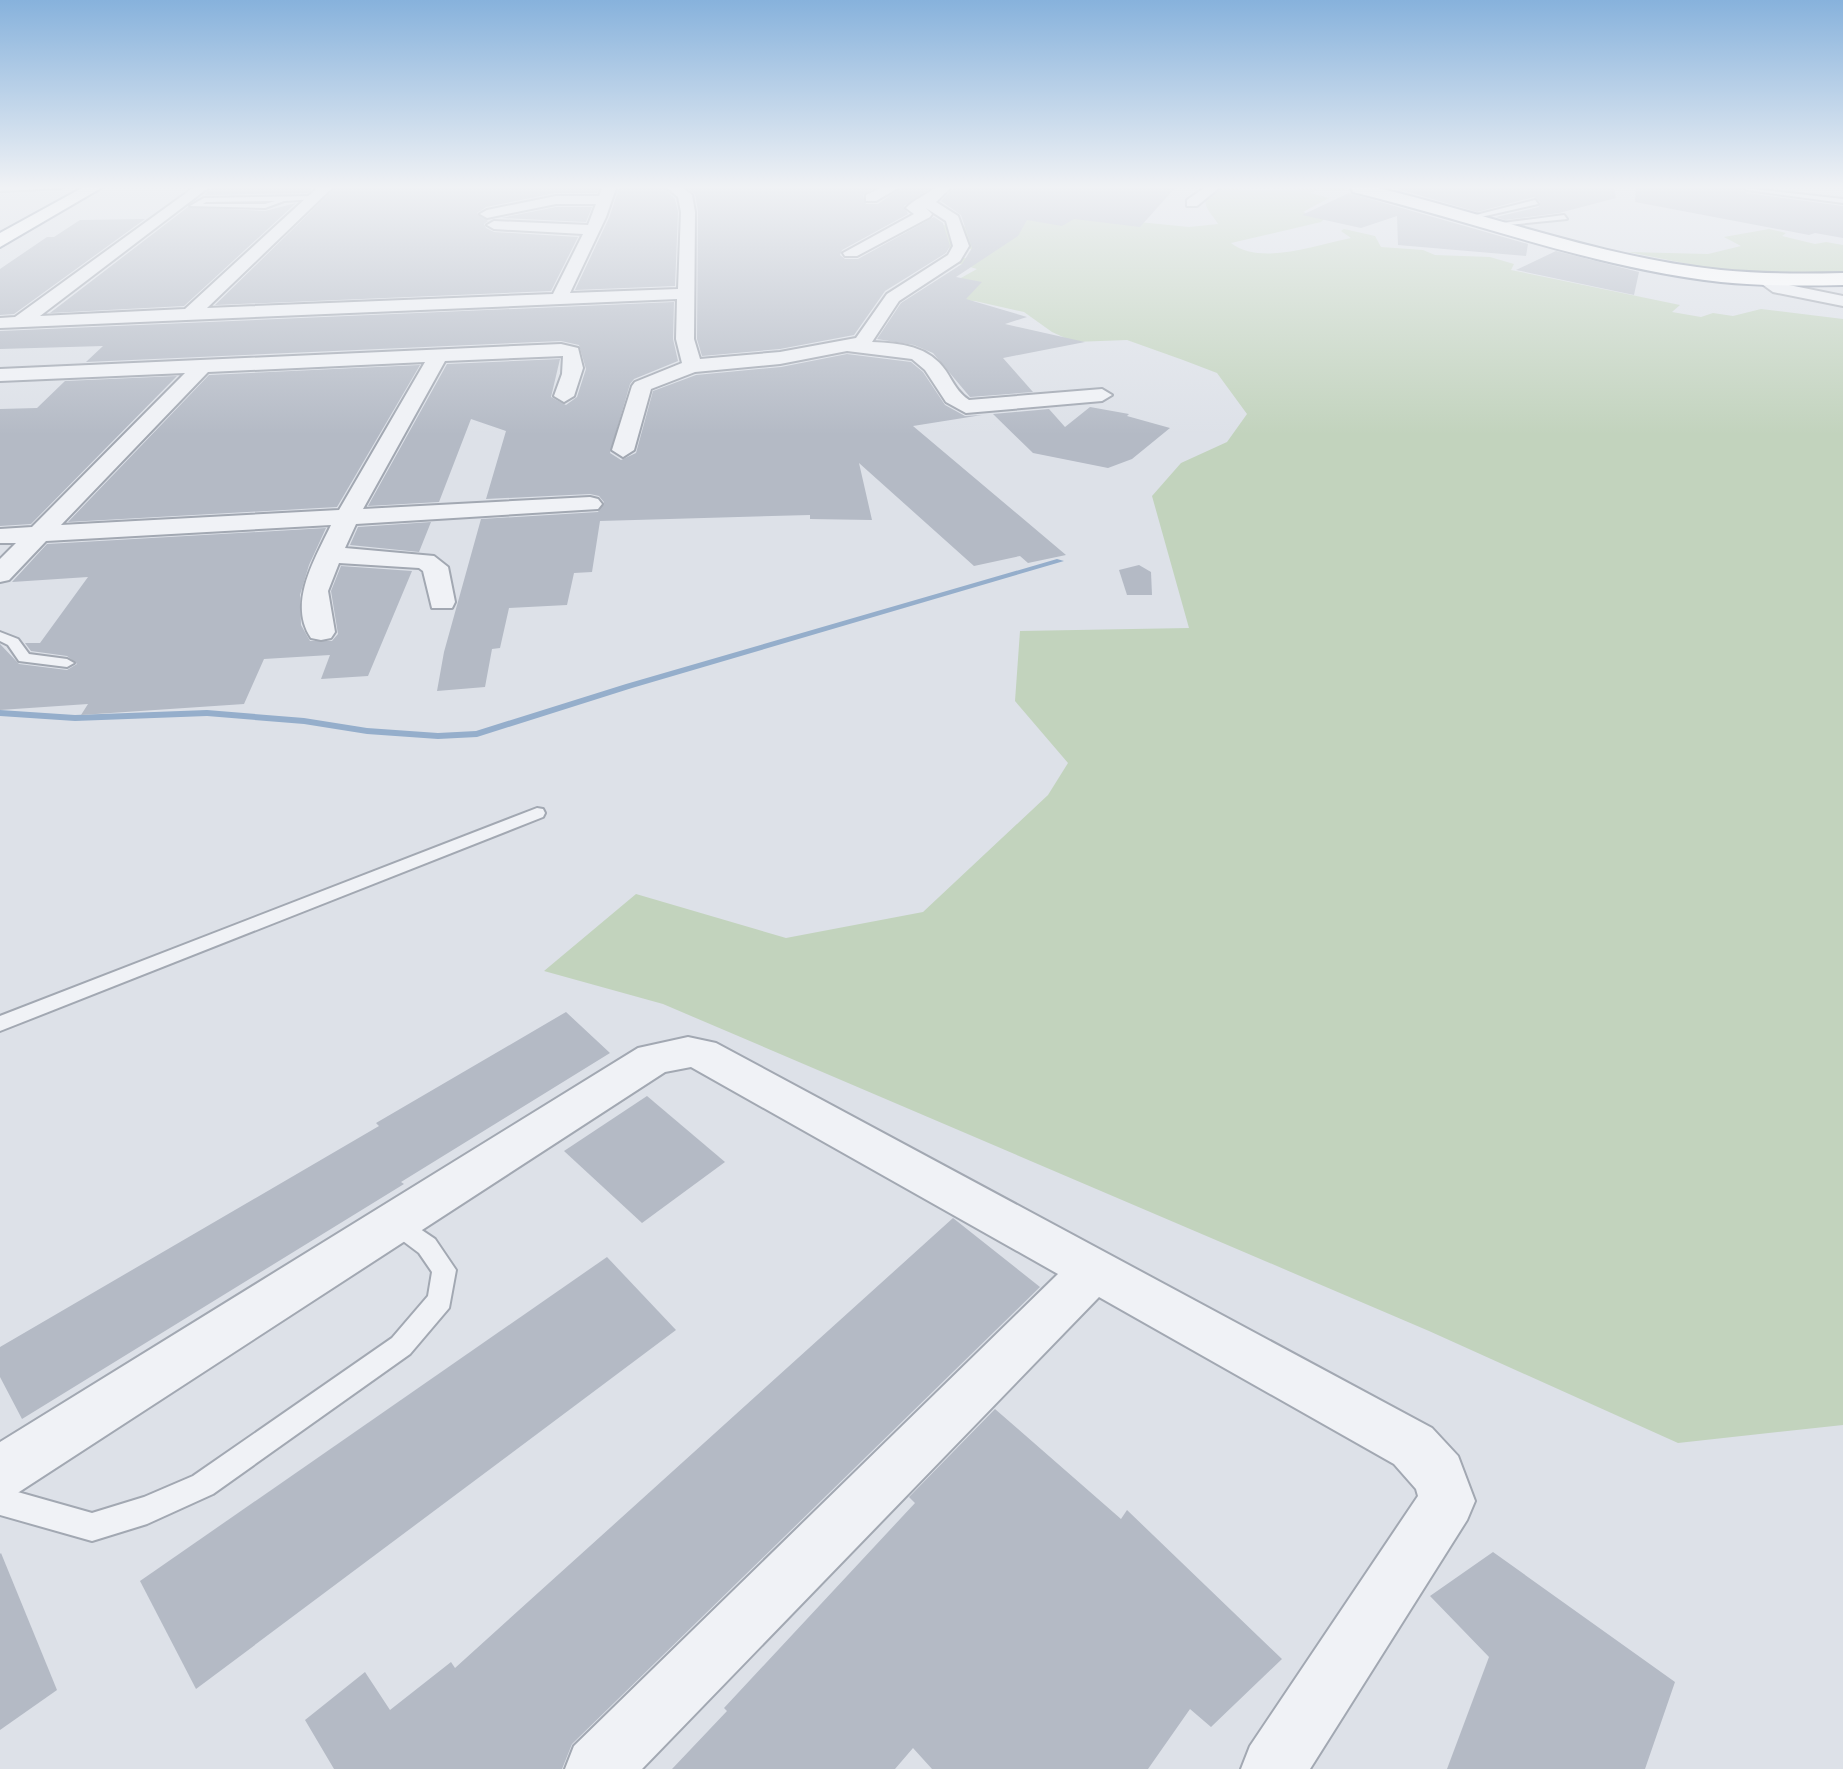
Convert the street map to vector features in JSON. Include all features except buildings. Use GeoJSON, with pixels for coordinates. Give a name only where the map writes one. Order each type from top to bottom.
{"type":"FeatureCollection","features":[{"type":"Feature","properties":{"kind":"highway"},"geometry":{"type":"LineString","coordinates":[[1692,271],[1763,279],[1843,279]]}},
{"type":"Feature","properties":{"kind":"street"},"geometry":{"type":"LineString","coordinates":[[20,322],[89,271]]}},
{"type":"Feature","properties":{"kind":"street"},"geometry":{"type":"LineString","coordinates":[[190,314],[237,271]]}},
{"type":"Feature","properties":{"kind":"street"},"geometry":{"type":"LineString","coordinates":[[559,299],[573,271]]}},
{"type":"Feature","properties":{"kind":"street"},"geometry":{"type":"LineString","coordinates":[[687,271],[685,339],[692,366]]}},
{"type":"Feature","properties":{"kind":"street"},"geometry":{"type":"LineString","coordinates":[[623,450],[642,386],[692,366],[780,358],[851,346],[868,338],[873,321],[889,301],[935,271]]}},
{"type":"Feature","properties":{"kind":"street"},"geometry":{"type":"LineString","coordinates":[[1763,279],[1779,288],[1843,301]]}},
{"type":"Feature","properties":{"kind":"street"},"geometry":{"type":"LineString","coordinates":[[0,323],[686,294]]}},
{"type":"Feature","properties":{"kind":"street"},"geometry":{"type":"LineString","coordinates":[[851,346],[916,354],[942,377],[954,401],[966,407],[1102,395]]}},
{"type":"Feature","properties":{"kind":"street"},"geometry":{"type":"LineString","coordinates":[[0,375],[547,350],[571,352],[574,368],[564,396]]}},
{"type":"Feature","properties":{"kind":"street"},"geometry":{"type":"LineString","coordinates":[[321,632],[315,591],[329,555],[348,515],[439,354]]}},
{"type":"Feature","properties":{"kind":"street"},"geometry":{"type":"LineString","coordinates":[[0,574],[203,365]]}},
{"type":"Feature","properties":{"kind":"street"},"geometry":{"type":"LineString","coordinates":[[0,536],[590,504]]}},
{"type":"Feature","properties":{"kind":"street"},"geometry":{"type":"LineString","coordinates":[[329,555],[425,561],[435,567],[442,602]]}},
{"type":"Feature","properties":{"kind":"street"},"geometry":{"type":"LineString","coordinates":[[0,1473],[653,1059],[688,1052],[701,1054],[1413,1446],[1439,1475],[1447,1501],[1273,1769]]}},
{"type":"Feature","properties":{"kind":"street"},"geometry":{"type":"LineString","coordinates":[[597,1769],[1094,1270]]}},
{"type":"Feature","properties":{"kind":"lane"},"geometry":{"type":"LineString","coordinates":[[0,636],[13,642],[24,658],[67,663]]}},
{"type":"Feature","properties":{"kind":"lane"},"geometry":{"type":"LineString","coordinates":[[0,1024],[537,813]]}},
{"type":"Feature","properties":{"kind":"lane"},"geometry":{"type":"LineString","coordinates":[[0,1501],[92,1527],[147,1510],[203,1485],[389,1355],[401,1346],[440,1300],[444,1270],[427,1246],[395,1222]]}},
{"type":"Feature","properties":{"kind":"green space"},"geometry":{"type":"Polygon","coordinates":[[[974,271],[1514,271],[1680,305],[1672,312],[1701,317],[1713,313],[1733,316],[1761,309],[1843,319],[1843,1425],[1678,1443],[1429,1331],[663,1004],[544,971],[636,894],[786,938],[923,912],[1048,795],[1068,763],[1015,701],[1020,631],[1189,628],[1152,496],[1181,463],[1227,442],[1247,414],[1217,373],[1127,340],[1074,342],[1052,332],[1024,312],[975,301],[933,299],[950,284],[974,271]]]}},
{"type":"Feature","properties":{"kind":"green space"},"geometry":{"type":"Polygon","coordinates":[[[1722,271],[1843,271],[1843,276],[1744,275],[1722,271]]]}},
{"type":"Feature","properties":{"kind":"waterway"},"geometry":{"type":"LineString","coordinates":[[0,713],[75,718],[207,713],[304,721],[367,731],[438,736],[477,734],[629,686],[1060,561]]}}]}
